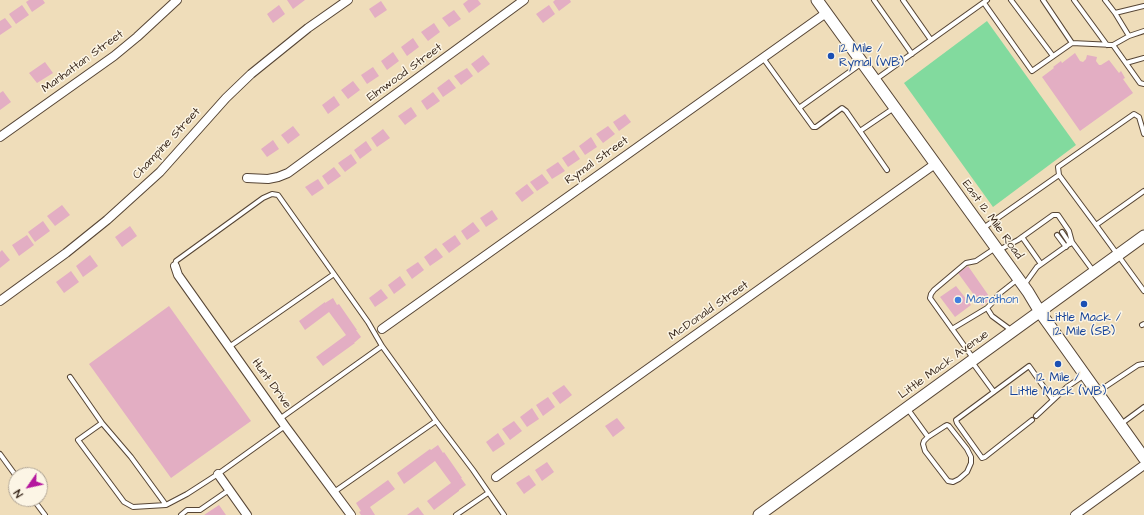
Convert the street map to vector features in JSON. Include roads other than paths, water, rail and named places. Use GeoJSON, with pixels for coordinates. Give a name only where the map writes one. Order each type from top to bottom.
{"type":"FeatureCollection","features":[{"type":"Feature","properties":{"kind":"main road","name":"East 12 Mile Road"},"geometry":{"type":"LineString","coordinates":[[817,0],[1021,282],[1040,312],[1144,458]]}},
{"type":"Feature","properties":{"kind":"main road","name":"Little Mack Avenue"},"geometry":{"type":"LineString","coordinates":[[759,515],[1144,236]]}},
{"type":"Feature","properties":{"kind":"street","name":"Manhattan Street"},"geometry":{"type":"LineString","coordinates":[[0,137],[114,56],[177,0]]}},
{"type":"Feature","properties":{"kind":"street","name":"Champine Street"},"geometry":{"type":"LineString","coordinates":[[0,301],[66,253],[107,220],[160,172],[226,98],[251,74],[308,28],[348,0]]}},
{"type":"Feature","properties":{"kind":"street","name":"Elmwood Street"},"geometry":{"type":"LineString","coordinates":[[246,178],[268,179],[288,173],[524,0]]}},
{"type":"Feature","properties":{"kind":"street","name":"Rymal Street"},"geometry":{"type":"LineString","coordinates":[[382,330],[826,13]]}},
{"type":"Feature","properties":{"kind":"street","name":"McDonald Street"},"geometry":{"type":"LineString","coordinates":[[496,477],[935,164]]}},
{"type":"Feature","properties":{"kind":"street","name":"Hunt Drive"},"geometry":{"type":"LineString","coordinates":[[175,266],[178,275],[281,418],[285,426],[351,515]]}},
{"type":"Feature","properties":{"kind":"street"},"geometry":{"type":"LineString","coordinates":[[1075,515],[1144,465]]}},
{"type":"Feature","properties":{"kind":"street"},"geometry":{"type":"LineString","coordinates":[[218,474],[247,515]]}},
{"type":"Feature","properties":{"kind":"lane"},"geometry":{"type":"LineString","coordinates":[[874,0],[912,54]]}},
{"type":"Feature","properties":{"kind":"lane"},"geometry":{"type":"LineString","coordinates":[[903,0],[931,40]]}},
{"type":"Feature","properties":{"kind":"lane"},"geometry":{"type":"LineString","coordinates":[[1011,0],[1053,56]]}},
{"type":"Feature","properties":{"kind":"lane"},"geometry":{"type":"LineString","coordinates":[[1043,0],[1072,43]]}},
{"type":"Feature","properties":{"kind":"lane"},"geometry":{"type":"LineString","coordinates":[[1074,0],[1107,45]]}},
{"type":"Feature","properties":{"kind":"lane"},"geometry":{"type":"LineString","coordinates":[[1105,0],[1129,36]]}},
{"type":"Feature","properties":{"kind":"lane"},"geometry":{"type":"LineString","coordinates":[[875,80],[985,1],[1032,71],[1072,43],[1113,45],[1129,36],[1144,31]]}},
{"type":"Feature","properties":{"kind":"lane"},"geometry":{"type":"LineString","coordinates":[[1115,13],[1144,6]]}},
{"type":"Feature","properties":{"kind":"lane"},"geometry":{"type":"LineString","coordinates":[[1113,45],[1140,83],[1144,84]]}},
{"type":"Feature","properties":{"kind":"lane"},"geometry":{"type":"LineString","coordinates":[[763,58],[813,128],[842,108],[846,111],[887,170]]}},
{"type":"Feature","properties":{"kind":"lane"},"geometry":{"type":"LineString","coordinates":[[1126,63],[1144,58]]}},
{"type":"Feature","properties":{"kind":"lane"},"geometry":{"type":"LineString","coordinates":[[799,108],[862,63]]}},
{"type":"Feature","properties":{"kind":"lane"},"geometry":{"type":"LineString","coordinates":[[860,131],[894,108]]}},
{"type":"Feature","properties":{"kind":"lane"},"geometry":{"type":"LineString","coordinates":[[1144,134],[1139,116],[1134,114],[1058,167],[1059,175],[1144,291]]}},
{"type":"Feature","properties":{"kind":"lane"},"geometry":{"type":"LineString","coordinates":[[982,229],[1059,175]]}},
{"type":"Feature","properties":{"kind":"lane"},"geometry":{"type":"LineString","coordinates":[[1096,225],[1144,191]]}},
{"type":"Feature","properties":{"kind":"lane"},"geometry":{"type":"LineString","coordinates":[[175,266],[176,261],[263,198],[272,194],[278,195],[368,322],[382,346],[473,470],[504,515]]}},
{"type":"Feature","properties":{"kind":"lane"},"geometry":{"type":"LineString","coordinates":[[994,392],[930,298],[931,294],[966,263],[976,262],[997,249],[1022,237],[1053,215],[1058,216],[1069,231],[1069,244]]}},
{"type":"Feature","properties":{"kind":"lane"},"geometry":{"type":"LineString","coordinates":[[1049,218],[1054,221]]}},
{"type":"Feature","properties":{"kind":"lane"},"geometry":{"type":"LineString","coordinates":[[1044,222],[1049,224]]}},
{"type":"Feature","properties":{"kind":"lane"},"geometry":{"type":"LineString","coordinates":[[1062,232],[1069,244]]}},
{"type":"Feature","properties":{"kind":"lane"},"geometry":{"type":"LineString","coordinates":[[1057,235],[1069,244],[1094,272]]}},
{"type":"Feature","properties":{"kind":"lane"},"geometry":{"type":"LineString","coordinates":[[1022,237],[1041,264]]}},
{"type":"Feature","properties":{"kind":"lane"},"geometry":{"type":"LineString","coordinates":[[952,329],[987,308],[999,294],[1021,282],[1037,267],[1069,244]]}},
{"type":"Feature","properties":{"kind":"lane"},"geometry":{"type":"LineString","coordinates":[[229,347],[334,274]]}},
{"type":"Feature","properties":{"kind":"lane"},"geometry":{"type":"LineString","coordinates":[[987,308],[992,316],[1013,331]]}},
{"type":"Feature","properties":{"kind":"lane"},"geometry":{"type":"LineString","coordinates":[[281,418],[382,346]]}},
{"type":"Feature","properties":{"kind":"lane"},"geometry":{"type":"LineString","coordinates":[[1098,392],[1138,365],[1144,364]]}},
{"type":"Feature","properties":{"kind":"lane"},"geometry":{"type":"LineString","coordinates":[[1032,420],[982,458],[956,420],[1029,366],[1053,400]]}},
{"type":"Feature","properties":{"kind":"lane"},"geometry":{"type":"LineString","coordinates":[[1036,416],[1067,387],[1085,374]]}},
{"type":"Feature","properties":{"kind":"lane"},"geometry":{"type":"LineString","coordinates":[[70,377],[102,422],[131,457],[166,505]]}},
{"type":"Feature","properties":{"kind":"lane"},"geometry":{"type":"LineString","coordinates":[[1120,424],[1144,407]]}},
{"type":"Feature","properties":{"kind":"lane"},"geometry":{"type":"LineString","coordinates":[[907,408],[928,437]]}},
{"type":"Feature","properties":{"kind":"lane"},"geometry":{"type":"LineString","coordinates":[[334,492],[436,421]]}},
{"type":"Feature","properties":{"kind":"lane"},"geometry":{"type":"LineString","coordinates":[[102,422],[78,440],[124,502],[134,507],[166,505],[187,494],[218,474],[285,426]]}},
{"type":"Feature","properties":{"kind":"lane"},"geometry":{"type":"LineString","coordinates":[[945,426],[949,426],[967,449],[971,457],[971,463],[967,472],[954,482],[948,481],[925,450],[923,444],[928,437],[945,426]]}},
{"type":"Feature","properties":{"kind":"lane"},"geometry":{"type":"LineString","coordinates":[[0,454],[9,467]]}},
{"type":"Feature","properties":{"kind":"lane"},"geometry":{"type":"LineString","coordinates":[[181,515],[187,510],[200,510],[230,490]]}},
{"type":"Feature","properties":{"kind":"lane"},"geometry":{"type":"LineString","coordinates":[[456,515],[488,493]]}},
{"type":"Feature","properties":{"kind":"place","name":"12 Mile / Rymal (WB)"},"geometry":{"type":"Point","coordinates":[831,56]}},
{"type":"Feature","properties":{"kind":"place","name":"Marathon"},"geometry":{"type":"Point","coordinates":[958,300]}},
{"type":"Feature","properties":{"kind":"place","name":"Little Mack / 12 Mile (SB)"},"geometry":{"type":"Point","coordinates":[1084,304]}},
{"type":"Feature","properties":{"kind":"place","name":"12 Mile / Little Mack (WB)"},"geometry":{"type":"Point","coordinates":[1058,364]}}]}
